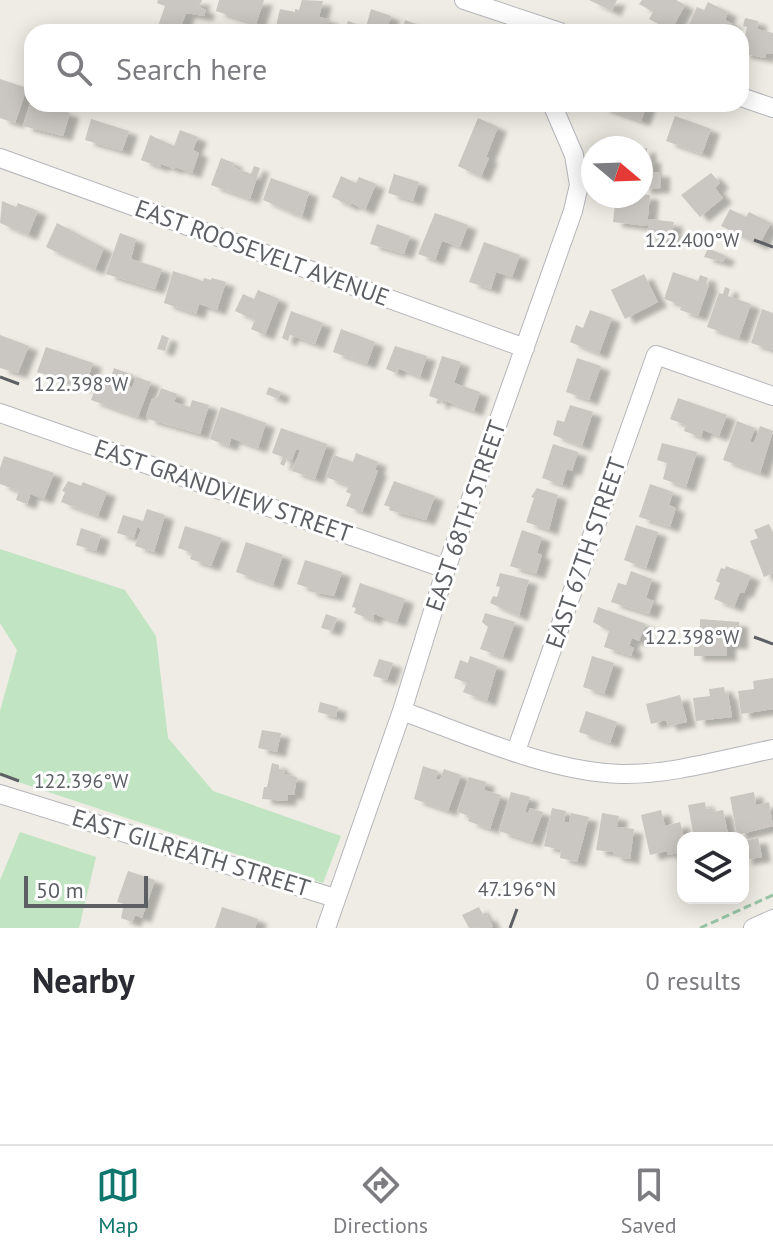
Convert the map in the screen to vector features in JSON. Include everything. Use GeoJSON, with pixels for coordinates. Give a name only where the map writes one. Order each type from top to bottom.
{"type":"FeatureCollection","features":[{"type":"Feature","properties":{"kind":"street"},"geometry":{"type":"LineString","coordinates":[[464,0],[534,24]]}},
{"type":"Feature","properties":{"kind":"street"},"geometry":{"type":"LineString","coordinates":[[749,100],[773,108]]}},
{"type":"Feature","properties":{"kind":"street","name":"EAST 68TH STREET"},"geometry":{"type":"LineString","coordinates":[[326,928],[402,711],[446,569],[573,211],[579,185],[574,155],[555,112]]}},
{"type":"Feature","properties":{"kind":"street","name":"EAST ROOSEVELT AVENUE"},"geometry":{"type":"LineString","coordinates":[[0,158],[525,348]]}},
{"type":"Feature","properties":{"kind":"street","name":"EAST 67TH STREET"},"geometry":{"type":"LineString","coordinates":[[516,751],[656,355],[773,396]]}},
{"type":"Feature","properties":{"kind":"street","name":"EAST GRANDVIEW STREET"},"geometry":{"type":"LineString","coordinates":[[0,413],[446,569]]}},
{"type":"Feature","properties":{"kind":"street"},"geometry":{"type":"LineString","coordinates":[[402,711],[516,751],[582,770],[624,774],[668,770],[773,749]]}},
{"type":"Feature","properties":{"kind":"street","name":"EAST GILREATH STREET"},"geometry":{"type":"LineString","coordinates":[[0,794],[335,898]]}},
{"type":"Feature","properties":{"kind":"street"},"geometry":{"type":"LineString","coordinates":[[753,928],[773,919]]}},
{"type":"Feature","properties":{"kind":"path"},"geometry":{"type":"LineString","coordinates":[[700,928],[773,895]]}},
{"type":"Feature","properties":{"kind":"green space"},"geometry":{"type":"Polygon","coordinates":[[[0,549],[125,590],[156,636],[168,738],[213,791],[341,836],[323,883],[0,776],[0,711],[17,650],[0,623],[0,549]]]}},
{"type":"Feature","properties":{"kind":"green space"},"geometry":{"type":"Polygon","coordinates":[[[20,832],[96,857],[79,928],[0,928],[0,880],[20,832]]]}},
{"type":"Feature","properties":{"kind":"building"},"geometry":{"type":"Polygon","coordinates":[[[158,0],[202,0],[199,7],[206,10],[204,16],[186,13],[182,24],[159,24],[165,6],[157,3],[158,0]]]}},
{"type":"Feature","properties":{"kind":"building"},"geometry":{"type":"Polygon","coordinates":[[[219,0],[264,0],[256,24],[216,11],[219,0]]]}},
{"type":"Feature","properties":{"kind":"building"},"geometry":{"type":"Polygon","coordinates":[[[302,0],[323,1],[319,17],[329,19],[328,24],[277,24],[280,9],[299,10],[302,0]]]}},
{"type":"Feature","properties":{"kind":"building"},"geometry":{"type":"Polygon","coordinates":[[[589,0],[617,0],[612,11],[589,0]]]}},
{"type":"Feature","properties":{"kind":"building"},"geometry":{"type":"Polygon","coordinates":[[[642,0],[676,0],[685,5],[675,24],[658,24],[649,19],[653,12],[639,4],[642,0]]]}},
{"type":"Feature","properties":{"kind":"building"},"geometry":{"type":"Polygon","coordinates":[[[708,2],[728,12],[725,20],[733,24],[689,24],[697,7],[704,10],[708,2]]]}},
{"type":"Feature","properties":{"kind":"building"},"geometry":{"type":"Polygon","coordinates":[[[371,9],[391,16],[388,24],[367,24],[371,9]]]}},
{"type":"Feature","properties":{"kind":"building"},"geometry":{"type":"Polygon","coordinates":[[[745,18],[758,21],[757,29],[773,33],[773,54],[766,53],[765,58],[749,55],[749,24],[744,24],[745,18]]]}},
{"type":"Feature","properties":{"kind":"building"},"geometry":{"type":"Polygon","coordinates":[[[0,79],[24,87],[15,123],[0,118],[0,79]]]}},
{"type":"Feature","properties":{"kind":"building"},"geometry":{"type":"Polygon","coordinates":[[[27,112],[70,113],[63,136],[23,126],[27,112]]]}},
{"type":"Feature","properties":{"kind":"building"},"geometry":{"type":"Polygon","coordinates":[[[615,112],[644,112],[641,121],[615,112]]]}},
{"type":"Feature","properties":{"kind":"building"},"geometry":{"type":"Polygon","coordinates":[[[675,116],[711,129],[702,154],[666,141],[675,116]]]}},
{"type":"Feature","properties":{"kind":"building"},"geometry":{"type":"Polygon","coordinates":[[[478,118],[498,127],[481,177],[458,166],[478,118]]]}},
{"type":"Feature","properties":{"kind":"building"},"geometry":{"type":"Polygon","coordinates":[[[91,119],[129,131],[122,151],[85,140],[91,119]]]}},
{"type":"Feature","properties":{"kind":"building"},"geometry":{"type":"Polygon","coordinates":[[[180,130],[198,137],[193,150],[199,153],[192,173],[141,160],[150,135],[174,146],[180,130]]]}},
{"type":"Feature","properties":{"kind":"building"},"geometry":{"type":"Polygon","coordinates":[[[221,158],[251,174],[254,166],[260,168],[250,199],[211,185],[221,158]]]}},
{"type":"Feature","properties":{"kind":"building"},"geometry":{"type":"Polygon","coordinates":[[[653,172],[661,172],[661,188],[653,188],[653,172]]]}},
{"type":"Feature","properties":{"kind":"building"},"geometry":{"type":"Polygon","coordinates":[[[711,173],[720,183],[715,188],[723,198],[700,217],[681,195],[711,173]]]}},
{"type":"Feature","properties":{"kind":"building"},"geometry":{"type":"Polygon","coordinates":[[[394,174],[419,182],[413,201],[388,193],[394,174]]]}},
{"type":"Feature","properties":{"kind":"building"},"geometry":{"type":"Polygon","coordinates":[[[341,176],[356,183],[359,177],[376,184],[365,210],[332,197],[341,176]]]}},
{"type":"Feature","properties":{"kind":"building"},"geometry":{"type":"Polygon","coordinates":[[[271,178],[309,192],[302,217],[263,200],[271,178]]]}},
{"type":"Feature","properties":{"kind":"building"},"geometry":{"type":"Polygon","coordinates":[[[2,201],[38,211],[28,235],[0,223],[2,201]]]}},
{"type":"Feature","properties":{"kind":"building"},"geometry":{"type":"Polygon","coordinates":[[[615,208],[649,208],[647,226],[613,222],[615,208]]]}},
{"type":"Feature","properties":{"kind":"building"},"geometry":{"type":"Polygon","coordinates":[[[730,209],[746,217],[749,212],[771,223],[759,245],[721,226],[730,209]]]}},
{"type":"Feature","properties":{"kind":"building"},"geometry":{"type":"Polygon","coordinates":[[[435,213],[468,225],[460,247],[442,241],[435,260],[418,254],[435,213]]]}},
{"type":"Feature","properties":{"kind":"building"},"geometry":{"type":"Polygon","coordinates":[[[649,219],[674,222],[671,240],[647,237],[649,219]]]}},
{"type":"Feature","properties":{"kind":"building"},"geometry":{"type":"Polygon","coordinates":[[[57,223],[104,248],[95,270],[46,247],[57,223]]]}},
{"type":"Feature","properties":{"kind":"building"},"geometry":{"type":"Polygon","coordinates":[[[377,224],[410,236],[404,254],[370,244],[377,224]]]}},
{"type":"Feature","properties":{"kind":"building"},"geometry":{"type":"Polygon","coordinates":[[[120,233],[136,239],[131,259],[162,269],[155,289],[106,274],[120,233]]]}},
{"type":"Feature","properties":{"kind":"building"},"geometry":{"type":"Polygon","coordinates":[[[484,242],[520,255],[512,277],[496,272],[491,289],[469,282],[484,242]]]}},
{"type":"Feature","properties":{"kind":"building"},"geometry":{"type":"Polygon","coordinates":[[[708,248],[726,256],[723,262],[704,257],[708,248]]]}},
{"type":"Feature","properties":{"kind":"building"},"geometry":{"type":"Polygon","coordinates":[[[173,271],[203,281],[204,278],[212,278],[226,282],[217,310],[199,304],[196,314],[164,303],[173,271]]]}},
{"type":"Feature","properties":{"kind":"building"},"geometry":{"type":"Polygon","coordinates":[[[673,272],[698,281],[700,275],[708,278],[706,284],[709,285],[698,316],[680,310],[682,305],[664,299],[673,272]]]}},
{"type":"Feature","properties":{"kind":"building"},"geometry":{"type":"Polygon","coordinates":[[[644,274],[658,302],[625,319],[611,290],[644,274]]]}},
{"type":"Feature","properties":{"kind":"building"},"geometry":{"type":"Polygon","coordinates":[[[725,287],[730,289],[728,296],[751,304],[739,338],[707,327],[719,293],[723,294],[725,287]]]}},
{"type":"Feature","properties":{"kind":"building"},"geometry":{"type":"Polygon","coordinates":[[[258,290],[279,299],[265,335],[251,329],[255,320],[235,311],[243,294],[254,299],[258,290]]]}},
{"type":"Feature","properties":{"kind":"building"},"geometry":{"type":"Polygon","coordinates":[[[762,309],[773,313],[773,350],[751,343],[762,309]]]}},
{"type":"Feature","properties":{"kind":"building"},"geometry":{"type":"Polygon","coordinates":[[[590,310],[612,318],[599,354],[570,342],[576,325],[583,328],[590,310]]]}},
{"type":"Feature","properties":{"kind":"building"},"geometry":{"type":"Polygon","coordinates":[[[291,311],[323,323],[315,344],[290,335],[288,341],[282,338],[291,311]]]}},
{"type":"Feature","properties":{"kind":"building"},"geometry":{"type":"Polygon","coordinates":[[[341,329],[375,342],[367,364],[333,352],[341,329]]]}},
{"type":"Feature","properties":{"kind":"building"},"geometry":{"type":"Polygon","coordinates":[[[0,335],[29,346],[18,373],[0,368],[0,335]]]}},
{"type":"Feature","properties":{"kind":"building"},"geometry":{"type":"Polygon","coordinates":[[[162,335],[169,338],[165,351],[157,349],[162,335]]]}},
{"type":"Feature","properties":{"kind":"building"},"geometry":{"type":"Polygon","coordinates":[[[395,346],[427,356],[420,377],[397,368],[396,373],[386,369],[395,346]]]}},
{"type":"Feature","properties":{"kind":"building"},"geometry":{"type":"Polygon","coordinates":[[[46,347],[93,363],[85,387],[37,372],[46,347]]]}},
{"type":"Feature","properties":{"kind":"building"},"geometry":{"type":"Polygon","coordinates":[[[442,356],[461,362],[454,383],[480,392],[474,411],[442,400],[440,404],[436,403],[438,399],[429,396],[442,356]]]}},
{"type":"Feature","properties":{"kind":"building"},"geometry":{"type":"Polygon","coordinates":[[[577,358],[601,366],[589,400],[566,392],[577,358]]]}},
{"type":"Feature","properties":{"kind":"building"},"geometry":{"type":"Polygon","coordinates":[[[114,368],[133,375],[129,386],[132,388],[136,377],[151,382],[138,417],[91,400],[100,376],[110,380],[114,368]]]}},
{"type":"Feature","properties":{"kind":"building"},"geometry":{"type":"Polygon","coordinates":[[[269,387],[281,392],[278,399],[266,394],[269,387]]]}},
{"type":"Feature","properties":{"kind":"building"},"geometry":{"type":"Polygon","coordinates":[[[161,388],[177,394],[174,402],[190,407],[192,400],[209,405],[200,434],[148,419],[146,416],[152,399],[158,397],[161,388]]]}},
{"type":"Feature","properties":{"kind":"building"},"geometry":{"type":"Polygon","coordinates":[[[678,398],[727,415],[719,436],[703,430],[701,437],[684,431],[686,425],[670,419],[678,398]]]}},
{"type":"Feature","properties":{"kind":"building"},"geometry":{"type":"Polygon","coordinates":[[[570,405],[593,412],[582,446],[553,435],[557,420],[564,422],[570,405]]]}},
{"type":"Feature","properties":{"kind":"building"},"geometry":{"type":"Polygon","coordinates":[[[221,407],[266,423],[258,448],[231,438],[229,446],[210,439],[221,407]]]}},
{"type":"Feature","properties":{"kind":"building"},"geometry":{"type":"Polygon","coordinates":[[[737,421],[755,428],[750,442],[754,443],[760,426],[773,431],[760,473],[723,460],[737,421]]]}},
{"type":"Feature","properties":{"kind":"building"},"geometry":{"type":"Polygon","coordinates":[[[281,428],[327,444],[315,479],[292,471],[300,450],[296,449],[292,460],[287,458],[284,466],[280,464],[283,457],[272,453],[281,428]]]}},
{"type":"Feature","properties":{"kind":"building"},"geometry":{"type":"Polygon","coordinates":[[[662,443],[697,452],[686,487],[663,479],[667,463],[657,460],[662,443]]]}},
{"type":"Feature","properties":{"kind":"building"},"geometry":{"type":"Polygon","coordinates":[[[553,444],[578,452],[572,471],[567,469],[562,485],[542,478],[553,444]]]}},
{"type":"Feature","properties":{"kind":"building"},"geometry":{"type":"Polygon","coordinates":[[[356,453],[378,462],[375,470],[378,471],[362,512],[346,506],[351,494],[346,492],[349,486],[326,477],[334,455],[353,462],[356,453]]]}},
{"type":"Feature","properties":{"kind":"building"},"geometry":{"type":"Polygon","coordinates":[[[4,456],[54,473],[44,499],[30,494],[27,504],[16,500],[19,491],[0,484],[4,456]]]}},
{"type":"Feature","properties":{"kind":"building"},"geometry":{"type":"Polygon","coordinates":[[[68,481],[81,486],[83,482],[107,492],[98,516],[61,502],[65,492],[62,491],[68,481]]]}},
{"type":"Feature","properties":{"kind":"building"},"geometry":{"type":"Polygon","coordinates":[[[394,481],[435,496],[426,520],[389,510],[390,507],[384,505],[394,481]]]}},
{"type":"Feature","properties":{"kind":"building"},"geometry":{"type":"Polygon","coordinates":[[[650,484],[673,492],[669,505],[676,508],[670,527],[639,517],[650,484]]]}},
{"type":"Feature","properties":{"kind":"building"},"geometry":{"type":"Polygon","coordinates":[[[537,488],[558,495],[549,530],[526,522],[534,498],[531,497],[537,488]]]}},
{"type":"Feature","properties":{"kind":"building"},"geometry":{"type":"Polygon","coordinates":[[[147,509],[165,515],[154,552],[135,546],[141,529],[137,527],[134,538],[117,533],[123,515],[143,521],[147,509]]]}},
{"type":"Feature","properties":{"kind":"building"},"geometry":{"type":"Polygon","coordinates":[[[769,524],[773,533],[773,573],[764,577],[750,541],[758,538],[754,530],[769,524]]]}},
{"type":"Feature","properties":{"kind":"building"},"geometry":{"type":"Polygon","coordinates":[[[636,525],[658,532],[646,568],[624,560],[636,525]]]}},
{"type":"Feature","properties":{"kind":"building"},"geometry":{"type":"Polygon","coordinates":[[[185,526],[222,538],[211,566],[190,559],[192,553],[178,548],[185,526]]]}},
{"type":"Feature","properties":{"kind":"building"},"geometry":{"type":"Polygon","coordinates":[[[81,528],[101,535],[96,551],[76,545],[81,528]]]}},
{"type":"Feature","properties":{"kind":"building"},"geometry":{"type":"Polygon","coordinates":[[[522,530],[542,537],[537,553],[542,555],[536,574],[510,566],[522,530]]]}},
{"type":"Feature","properties":{"kind":"building"},"geometry":{"type":"Polygon","coordinates":[[[246,542],[283,555],[273,585],[236,572],[246,542]]]}},
{"type":"Feature","properties":{"kind":"building"},"geometry":{"type":"Polygon","coordinates":[[[305,560],[342,572],[334,596],[308,591],[309,588],[297,584],[305,560]]]}},
{"type":"Feature","properties":{"kind":"building"},"geometry":{"type":"Polygon","coordinates":[[[726,566],[751,576],[734,607],[714,599],[720,583],[716,581],[721,568],[725,569],[726,566]]]}},
{"type":"Feature","properties":{"kind":"building"},"geometry":{"type":"Polygon","coordinates":[[[631,571],[652,579],[646,598],[654,601],[649,614],[611,602],[618,583],[626,585],[631,571]]]}},
{"type":"Feature","properties":{"kind":"building"},"geometry":{"type":"Polygon","coordinates":[[[500,573],[529,580],[519,616],[490,603],[493,596],[497,597],[500,573]]]}},
{"type":"Feature","properties":{"kind":"building"},"geometry":{"type":"Polygon","coordinates":[[[360,583],[405,599],[397,622],[374,614],[373,620],[354,613],[356,608],[352,607],[360,583]]]}},
{"type":"Feature","properties":{"kind":"building"},"geometry":{"type":"Polygon","coordinates":[[[598,607],[646,624],[639,641],[632,638],[629,646],[634,648],[631,656],[604,647],[609,631],[593,622],[598,607]]]}},
{"type":"Feature","properties":{"kind":"building"},"geometry":{"type":"Polygon","coordinates":[[[485,613],[515,622],[503,657],[480,649],[488,627],[482,622],[485,613]]]}},
{"type":"Feature","properties":{"kind":"building"},"geometry":{"type":"Polygon","coordinates":[[[326,614],[337,618],[332,631],[321,628],[326,614]]]}},
{"type":"Feature","properties":{"kind":"building"},"geometry":{"type":"Polygon","coordinates":[[[700,619],[739,622],[739,644],[727,644],[727,656],[694,656],[690,630],[700,630],[700,619]]]}},
{"type":"Feature","properties":{"kind":"building"},"geometry":{"type":"Polygon","coordinates":[[[470,656],[497,666],[487,701],[463,692],[467,683],[454,678],[460,660],[468,663],[470,656]]]}},
{"type":"Feature","properties":{"kind":"building"},"geometry":{"type":"Polygon","coordinates":[[[592,656],[614,663],[604,694],[583,687],[592,656]]]}},
{"type":"Feature","properties":{"kind":"building"},"geometry":{"type":"Polygon","coordinates":[[[379,659],[393,663],[387,680],[373,676],[379,659]]]}},
{"type":"Feature","properties":{"kind":"building"},"geometry":{"type":"Polygon","coordinates":[[[773,678],[773,709],[741,714],[738,691],[754,689],[753,681],[773,678]]]}},
{"type":"Feature","properties":{"kind":"building"},"geometry":{"type":"Polygon","coordinates":[[[724,687],[732,717],[696,721],[693,698],[710,696],[709,689],[724,687]]]}},
{"type":"Feature","properties":{"kind":"building"},"geometry":{"type":"Polygon","coordinates":[[[680,695],[687,722],[668,726],[666,720],[651,724],[646,704],[680,695]]]}},
{"type":"Feature","properties":{"kind":"building"},"geometry":{"type":"Polygon","coordinates":[[[320,702],[338,707],[336,717],[318,712],[320,702]]]}},
{"type":"Feature","properties":{"kind":"building"},"geometry":{"type":"Polygon","coordinates":[[[586,711],[617,722],[610,743],[579,732],[586,711]]]}},
{"type":"Feature","properties":{"kind":"building"},"geometry":{"type":"Polygon","coordinates":[[[262,730],[281,733],[277,752],[258,748],[262,730]]]}},
{"type":"Feature","properties":{"kind":"building"},"geometry":{"type":"Polygon","coordinates":[[[272,763],[285,770],[284,774],[297,777],[294,795],[288,794],[287,801],[262,799],[272,763]]]}},
{"type":"Feature","properties":{"kind":"building"},"geometry":{"type":"Polygon","coordinates":[[[423,766],[438,771],[436,779],[440,780],[444,769],[461,775],[448,811],[414,799],[423,766]]]}},
{"type":"Feature","properties":{"kind":"building"},"geometry":{"type":"Polygon","coordinates":[[[469,777],[486,782],[484,790],[501,795],[490,829],[468,821],[470,816],[457,812],[469,777]]]}},
{"type":"Feature","properties":{"kind":"building"},"geometry":{"type":"Polygon","coordinates":[[[511,792],[530,797],[525,812],[528,813],[530,808],[543,812],[532,842],[499,831],[511,792]]]}},
{"type":"Feature","properties":{"kind":"building"},"geometry":{"type":"Polygon","coordinates":[[[754,792],[756,805],[769,802],[773,826],[736,832],[730,797],[754,792]]]}},
{"type":"Feature","properties":{"kind":"building"},"geometry":{"type":"Polygon","coordinates":[[[705,802],[706,809],[712,808],[713,812],[723,810],[728,832],[693,832],[688,805],[705,802]]]}},
{"type":"Feature","properties":{"kind":"building"},"geometry":{"type":"Polygon","coordinates":[[[552,808],[566,811],[564,822],[569,823],[571,813],[589,817],[577,862],[560,858],[561,850],[544,846],[552,808]]]}},
{"type":"Feature","properties":{"kind":"building"},"geometry":{"type":"Polygon","coordinates":[[[661,810],[665,826],[680,822],[682,832],[677,832],[677,853],[668,855],[667,851],[650,855],[641,815],[661,810]]]}},
{"type":"Feature","properties":{"kind":"building"},"geometry":{"type":"Polygon","coordinates":[[[602,813],[619,816],[617,827],[634,829],[630,859],[613,856],[613,852],[596,850],[602,813]]]}},
{"type":"Feature","properties":{"kind":"building"},"geometry":{"type":"Polygon","coordinates":[[[758,838],[762,857],[749,859],[749,840],[758,838]]]}},
{"type":"Feature","properties":{"kind":"building"},"geometry":{"type":"Polygon","coordinates":[[[128,871],[155,880],[142,918],[135,915],[132,922],[121,918],[124,904],[117,902],[128,871]]]}},
{"type":"Feature","properties":{"kind":"building"},"geometry":{"type":"Polygon","coordinates":[[[222,907],[258,919],[255,928],[215,928],[222,907]]]}},
{"type":"Feature","properties":{"kind":"building"},"geometry":{"type":"Polygon","coordinates":[[[479,907],[493,927],[469,928],[462,915],[479,907]]]}}]}
